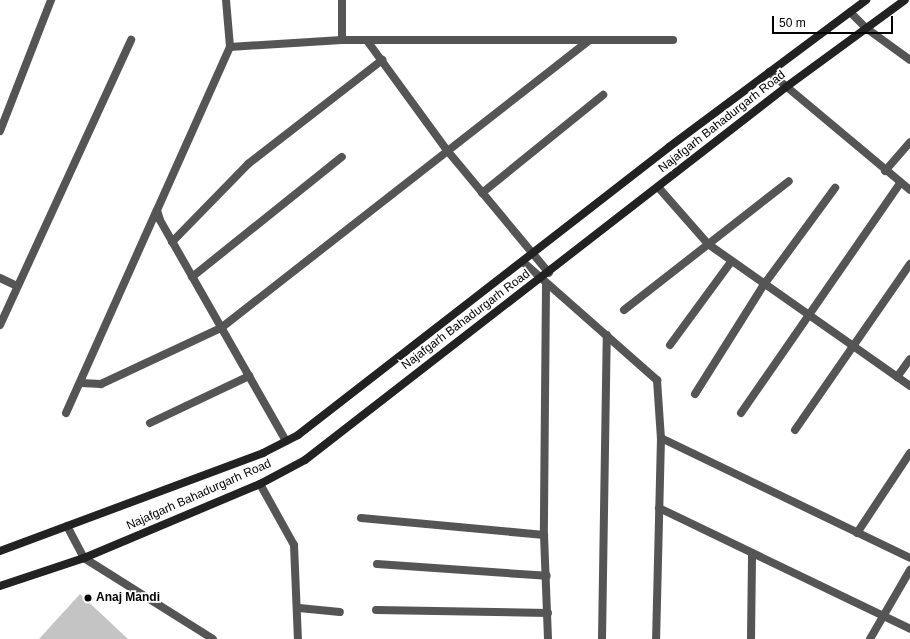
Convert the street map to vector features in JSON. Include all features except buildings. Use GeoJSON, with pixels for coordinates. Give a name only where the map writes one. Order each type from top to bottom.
{"type":"FeatureCollection","features":[{"type":"Feature","properties":{"kind":"main road","name":"Najafgarh Bahadurgarh Road"},"geometry":{"type":"LineString","coordinates":[[0,551],[263,454],[286,441],[329,412],[769,72],[866,0]]}},
{"type":"Feature","properties":{"kind":"main road","name":"Najafgarh Bahadurgarh Road"},"geometry":{"type":"LineString","coordinates":[[0,586],[84,558],[260,484],[305,460],[543,283],[549,273],[658,187],[786,87],[905,0]]}},
{"type":"Feature","properties":{"kind":"street"},"geometry":{"type":"LineString","coordinates":[[0,131],[51,0]]}},
{"type":"Feature","properties":{"kind":"street"},"geometry":{"type":"LineString","coordinates":[[66,413],[81,383],[230,47],[226,0]]}},
{"type":"Feature","properties":{"kind":"street"},"geometry":{"type":"LineString","coordinates":[[342,0],[342,40]]}},
{"type":"Feature","properties":{"kind":"street"},"geometry":{"type":"LineString","coordinates":[[850,12],[866,28],[910,60]]}},
{"type":"Feature","properties":{"kind":"street"},"geometry":{"type":"LineString","coordinates":[[0,325],[131,40]]}},
{"type":"Feature","properties":{"kind":"street"},"geometry":{"type":"LineString","coordinates":[[230,47],[342,40],[368,42],[673,40]]}},
{"type":"Feature","properties":{"kind":"street"},"geometry":{"type":"LineString","coordinates":[[81,383],[101,384],[221,328],[446,149],[589,40]]}},
{"type":"Feature","properties":{"kind":"street"},"geometry":{"type":"LineString","coordinates":[[368,42],[446,149],[549,273]]}},
{"type":"Feature","properties":{"kind":"street"},"geometry":{"type":"LineString","coordinates":[[172,242],[248,164],[382,60]]}},
{"type":"Feature","properties":{"kind":"street"},"geometry":{"type":"LineString","coordinates":[[769,72],[884,171],[910,190]]}},
{"type":"Feature","properties":{"kind":"street"},"geometry":{"type":"LineString","coordinates":[[482,193],[603,95]]}},
{"type":"Feature","properties":{"kind":"street"},"geometry":{"type":"LineString","coordinates":[[884,171],[910,142]]}},
{"type":"Feature","properties":{"kind":"street"},"geometry":{"type":"LineString","coordinates":[[192,277],[342,157]]}},
{"type":"Feature","properties":{"kind":"street"},"geometry":{"type":"LineString","coordinates":[[624,310],[789,181]]}},
{"type":"Feature","properties":{"kind":"street"},"geometry":{"type":"LineString","coordinates":[[741,413],[900,183]]}},
{"type":"Feature","properties":{"kind":"street"},"geometry":{"type":"LineString","coordinates":[[658,187],[708,244],[730,262],[763,286],[808,315],[852,348],[910,386]]}},
{"type":"Feature","properties":{"kind":"street"},"geometry":{"type":"LineString","coordinates":[[695,394],[763,286],[835,188]]}},
{"type":"Feature","properties":{"kind":"street"},"geometry":{"type":"LineString","coordinates":[[157,210],[172,242],[286,441]]}},
{"type":"Feature","properties":{"kind":"street"},"geometry":{"type":"LineString","coordinates":[[523,262],[543,283],[607,335],[657,380],[660,438],[656,639]]}},
{"type":"Feature","properties":{"kind":"street"},"geometry":{"type":"LineString","coordinates":[[670,345],[730,262]]}},
{"type":"Feature","properties":{"kind":"street"},"geometry":{"type":"LineString","coordinates":[[795,430],[910,264]]}},
{"type":"Feature","properties":{"kind":"street"},"geometry":{"type":"LineString","coordinates":[[0,278],[17,286]]}},
{"type":"Feature","properties":{"kind":"street"},"geometry":{"type":"LineString","coordinates":[[543,283],[544,534],[547,576],[548,639]]}},
{"type":"Feature","properties":{"kind":"street"},"geometry":{"type":"LineString","coordinates":[[602,639],[607,335]]}},
{"type":"Feature","properties":{"kind":"street"},"geometry":{"type":"LineString","coordinates":[[897,377],[910,359]]}},
{"type":"Feature","properties":{"kind":"street"},"geometry":{"type":"LineString","coordinates":[[150,423],[249,376]]}},
{"type":"Feature","properties":{"kind":"street"},"geometry":{"type":"LineString","coordinates":[[660,438],[910,558]]}},
{"type":"Feature","properties":{"kind":"street"},"geometry":{"type":"LineString","coordinates":[[857,533],[910,453]]}},
{"type":"Feature","properties":{"kind":"street"},"geometry":{"type":"LineString","coordinates":[[260,484],[294,545],[299,608],[298,639]]}},
{"type":"Feature","properties":{"kind":"street"},"geometry":{"type":"LineString","coordinates":[[659,508],[910,629]]}},
{"type":"Feature","properties":{"kind":"street"},"geometry":{"type":"LineString","coordinates":[[361,518],[544,534]]}},
{"type":"Feature","properties":{"kind":"street"},"geometry":{"type":"LineString","coordinates":[[67,526],[84,558],[213,639]]}},
{"type":"Feature","properties":{"kind":"street"},"geometry":{"type":"LineString","coordinates":[[751,639],[752,553]]}},
{"type":"Feature","properties":{"kind":"street"},"geometry":{"type":"LineString","coordinates":[[377,564],[547,576]]}},
{"type":"Feature","properties":{"kind":"street"},"geometry":{"type":"LineString","coordinates":[[870,639],[910,570]]}},
{"type":"Feature","properties":{"kind":"street"},"geometry":{"type":"LineString","coordinates":[[299,608],[340,612]]}},
{"type":"Feature","properties":{"kind":"street"},"geometry":{"type":"LineString","coordinates":[[376,610],[548,613]]}},
{"type":"Feature","properties":{"kind":"place","name":"Anaj Mandi"},"geometry":{"type":"Point","coordinates":[88,598]}}]}
